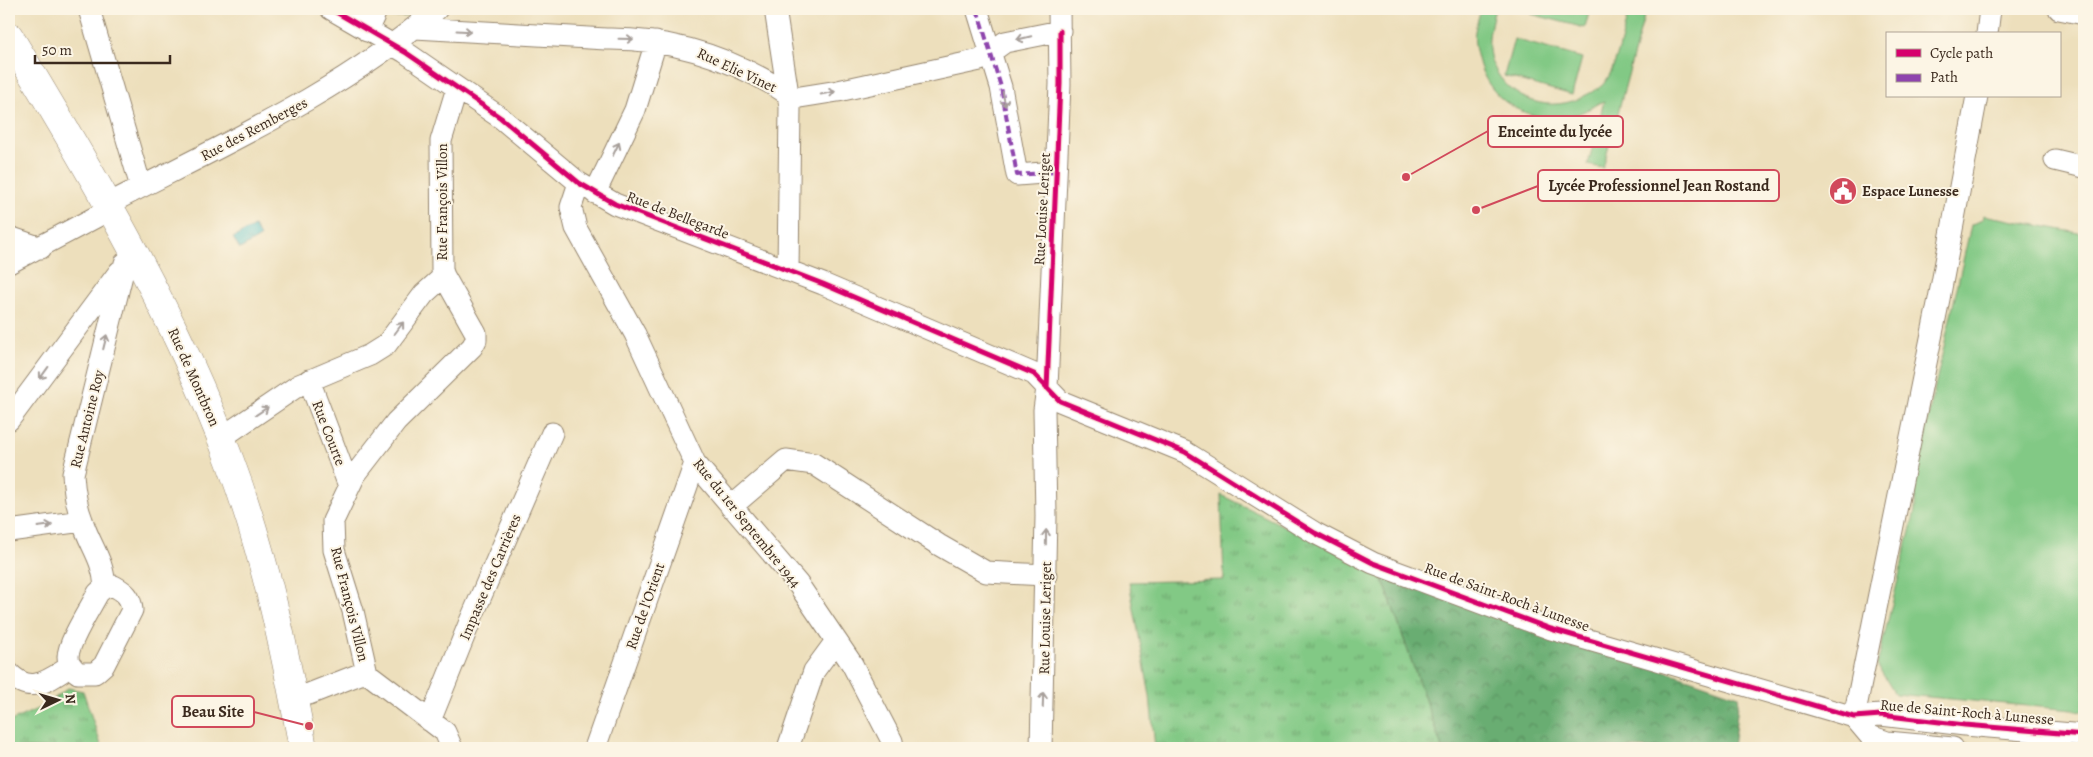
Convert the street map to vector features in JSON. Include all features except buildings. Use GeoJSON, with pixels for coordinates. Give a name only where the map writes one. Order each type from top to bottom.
{"type":"FeatureCollection","features":[{"type":"Feature","properties":{"kind":"main road","name":"Rue de Montbron"},"geometry":{"type":"LineString","coordinates":[[9,36],[66,129],[110,206],[130,257],[187,358],[221,438],[231,463],[267,575],[294,697],[303,748]]}},
{"type":"Feature","properties":{"kind":"street"},"geometry":{"type":"LineString","coordinates":[[89,9],[141,187]]}},
{"type":"Feature","properties":{"kind":"street","name":"Rue de Bellegarde"},"geometry":{"type":"LineString","coordinates":[[330,9],[394,45],[501,118],[587,188],[615,204],[788,271],[1034,374],[1047,388]]}},
{"type":"Feature","properties":{"kind":"street"},"geometry":{"type":"LineString","coordinates":[[367,31],[377,9]]}},
{"type":"Feature","properties":{"kind":"street","name":"Rue des Remberges"},"geometry":{"type":"LineString","coordinates":[[9,263],[41,248],[141,187],[292,109],[394,45],[437,9]]}},
{"type":"Feature","properties":{"kind":"street"},"geometry":{"type":"LineString","coordinates":[[775,9],[788,95],[790,148],[788,271]]}},
{"type":"Feature","properties":{"kind":"street"},"geometry":{"type":"LineString","coordinates":[[977,9],[1002,87],[1017,176],[1056,172]]}},
{"type":"Feature","properties":{"kind":"street","name":"Rue Louise Leriget"},"geometry":{"type":"LineString","coordinates":[[1041,748],[1046,575],[1044,410],[1047,388],[1060,84],[1059,9]]}},
{"type":"Feature","properties":{"kind":"street"},"geometry":{"type":"LineString","coordinates":[[1987,32],[1990,9]]}},
{"type":"Feature","properties":{"kind":"street"},"geometry":{"type":"LineString","coordinates":[[2058,9],[2084,14]]}},
{"type":"Feature","properties":{"kind":"street","name":"Rue Elie Vinet"},"geometry":{"type":"LineString","coordinates":[[416,28],[632,39],[656,42],[706,53],[772,84],[794,98],[838,91],[980,60],[1005,42],[1060,30]]}},
{"type":"Feature","properties":{"kind":"street","name":"Rue du 1er Septembre 1944"},"geometry":{"type":"LineString","coordinates":[[656,42],[636,110],[587,188],[571,207],[576,228],[635,334],[695,463],[798,584],[852,664],[892,741],[893,748]]}},
{"type":"Feature","properties":{"kind":"street","name":"Rue François Villon"},"geometry":{"type":"LineString","coordinates":[[367,673],[354,611],[334,550],[333,521],[355,474],[396,422],[472,347],[476,340],[476,333],[444,276],[441,141],[457,88]]}},
{"type":"Feature","properties":{"kind":"street"},"geometry":{"type":"LineString","coordinates":[[1854,717],[1938,308],[1978,98]]}},
{"type":"Feature","properties":{"kind":"street"},"geometry":{"type":"LineString","coordinates":[[2056,160],[2084,167]]}},
{"type":"Feature","properties":{"kind":"street"},"geometry":{"type":"LineString","coordinates":[[9,237],[41,248]]}},
{"type":"Feature","properties":{"kind":"street"},"geometry":{"type":"LineString","coordinates":[[9,420],[130,257]]}},
{"type":"Feature","properties":{"kind":"street","name":"Rue Antoine Roy"},"geometry":{"type":"LineString","coordinates":[[105,587],[102,563],[82,522],[74,492],[73,474],[130,257]]}},
{"type":"Feature","properties":{"kind":"street"},"geometry":{"type":"LineString","coordinates":[[221,438],[299,384],[370,355],[386,345],[424,294],[444,276]]}},
{"type":"Feature","properties":{"kind":"street","name":"Rue Courte"},"geometry":{"type":"LineString","coordinates":[[310,380],[350,486]]}},
{"type":"Feature","properties":{"kind":"street","name":"Rue de Saint-Roch à Lunesse"},"geometry":{"type":"LineString","coordinates":[[1047,388],[1060,401],[1185,452],[1315,533],[1373,563],[1551,629],[1854,717],[1881,715],[1965,725],[2084,735]]}},
{"type":"Feature","properties":{"kind":"street","name":"Impasse des Carrières"},"geometry":{"type":"LineString","coordinates":[[430,721],[475,610],[552,433]]}},
{"type":"Feature","properties":{"kind":"street"},"geometry":{"type":"LineString","coordinates":[[731,506],[786,460],[814,464],[939,545],[986,572],[1046,575]]}},
{"type":"Feature","properties":{"kind":"street","name":"Rue de l'Orient"},"geometry":{"type":"LineString","coordinates":[[595,748],[695,463]]}},
{"type":"Feature","properties":{"kind":"street"},"geometry":{"type":"LineString","coordinates":[[9,531],[82,522]]}},
{"type":"Feature","properties":{"kind":"street"},"geometry":{"type":"LineString","coordinates":[[114,586],[123,591],[132,600],[132,610],[104,665],[95,673],[78,672],[71,666],[67,658],[70,648],[98,593],[105,587],[114,586]]}},
{"type":"Feature","properties":{"kind":"street"},"geometry":{"type":"LineString","coordinates":[[788,748],[814,671],[836,641]]}},
{"type":"Feature","properties":{"kind":"street"},"geometry":{"type":"LineString","coordinates":[[9,673],[24,685],[39,684],[71,666]]}},
{"type":"Feature","properties":{"kind":"street"},"geometry":{"type":"LineString","coordinates":[[294,697],[309,694],[367,673],[444,732],[452,748]]}},
{"type":"Feature","properties":{"kind":"street","name":"Rue de Saint-Roch à Lunesse"},"geometry":{"type":"LineString","coordinates":[[1854,717],[1870,736],[1887,742],[1953,748]]}},
{"type":"Feature","properties":{"kind":"green space"},"geometry":{"type":"Polygon","coordinates":[[[389,9],[421,9],[411,16],[391,17],[387,14],[389,9]]]}},
{"type":"Feature","properties":{"kind":"green space"},"geometry":{"type":"Polygon","coordinates":[[[1481,9],[1495,9],[1490,30],[1489,51],[1493,65],[1500,77],[1520,96],[1546,104],[1559,104],[1573,101],[1594,91],[1603,84],[1617,57],[1629,9],[1646,9],[1603,168],[1588,165],[1604,101],[1578,114],[1555,117],[1527,113],[1515,108],[1504,100],[1494,91],[1480,66],[1475,35],[1481,9]]]}},
{"type":"Feature","properties":{"kind":"green space"},"geometry":{"type":"Polygon","coordinates":[[[1532,9],[1590,9],[1585,28],[1531,14],[1532,9]]]}},
{"type":"Feature","properties":{"kind":"green space"},"geometry":{"type":"Polygon","coordinates":[[[1514,39],[1582,58],[1572,95],[1504,76],[1514,39]]]}},
{"type":"Feature","properties":{"kind":"green space"},"geometry":{"type":"Polygon","coordinates":[[[1983,215],[2084,234],[2084,711],[1895,694],[1877,665],[1915,511],[1916,472],[1971,225],[1982,220],[1983,215]]]}},
{"type":"Feature","properties":{"kind":"green space"},"geometry":{"type":"Polygon","coordinates":[[[1221,495],[1381,574],[1442,748],[1155,748],[1150,696],[1129,582],[1224,580],[1221,495]]]}},
{"type":"Feature","properties":{"kind":"green space"},"geometry":{"type":"Polygon","coordinates":[[[1381,574],[1739,696],[1733,748],[1442,748],[1381,574]]]}},
{"type":"Feature","properties":{"kind":"green space"},"geometry":{"type":"Polygon","coordinates":[[[68,688],[83,691],[102,748],[9,748],[9,722],[46,705],[68,688]]]}},
{"type":"Feature","properties":{"kind":"water"},"geometry":{"type":"Polygon","coordinates":[[[254,226],[260,237],[240,249],[233,238],[254,226]]]}},
{"type":"Feature","properties":{"kind":"marked path"},"geometry":{"type":"LineString","coordinates":[[977,9],[1001,87],[1017,175],[1056,172]]}},
{"type":"Feature","properties":{"kind":"cycle path"},"geometry":{"type":"LineString","coordinates":[[331,9],[405,52],[501,118],[579,183],[615,204],[823,284],[1034,374],[1060,401],[1185,452],[1315,533],[1373,563],[1551,629],[1854,717],[1881,715],[1965,725],[2084,735]]}},
{"type":"Feature","properties":{"kind":"cycle path"},"geometry":{"type":"LineString","coordinates":[[1047,388],[1060,84],[1060,31]]}},
{"type":"Feature","properties":{"kind":"place","name":"Enceinte du lycée"},"geometry":{"type":"Point","coordinates":[1406,177]}},
{"type":"Feature","properties":{"kind":"place","name":"Espace Lunesse"},"geometry":{"type":"Point","coordinates":[1843,191]}},
{"type":"Feature","properties":{"kind":"place","name":"Lycée Professionnel Jean Rostand"},"geometry":{"type":"Point","coordinates":[1476,210]}},
{"type":"Feature","properties":{"kind":"place","name":"Beau Site"},"geometry":{"type":"Point","coordinates":[309,726]}}]}
